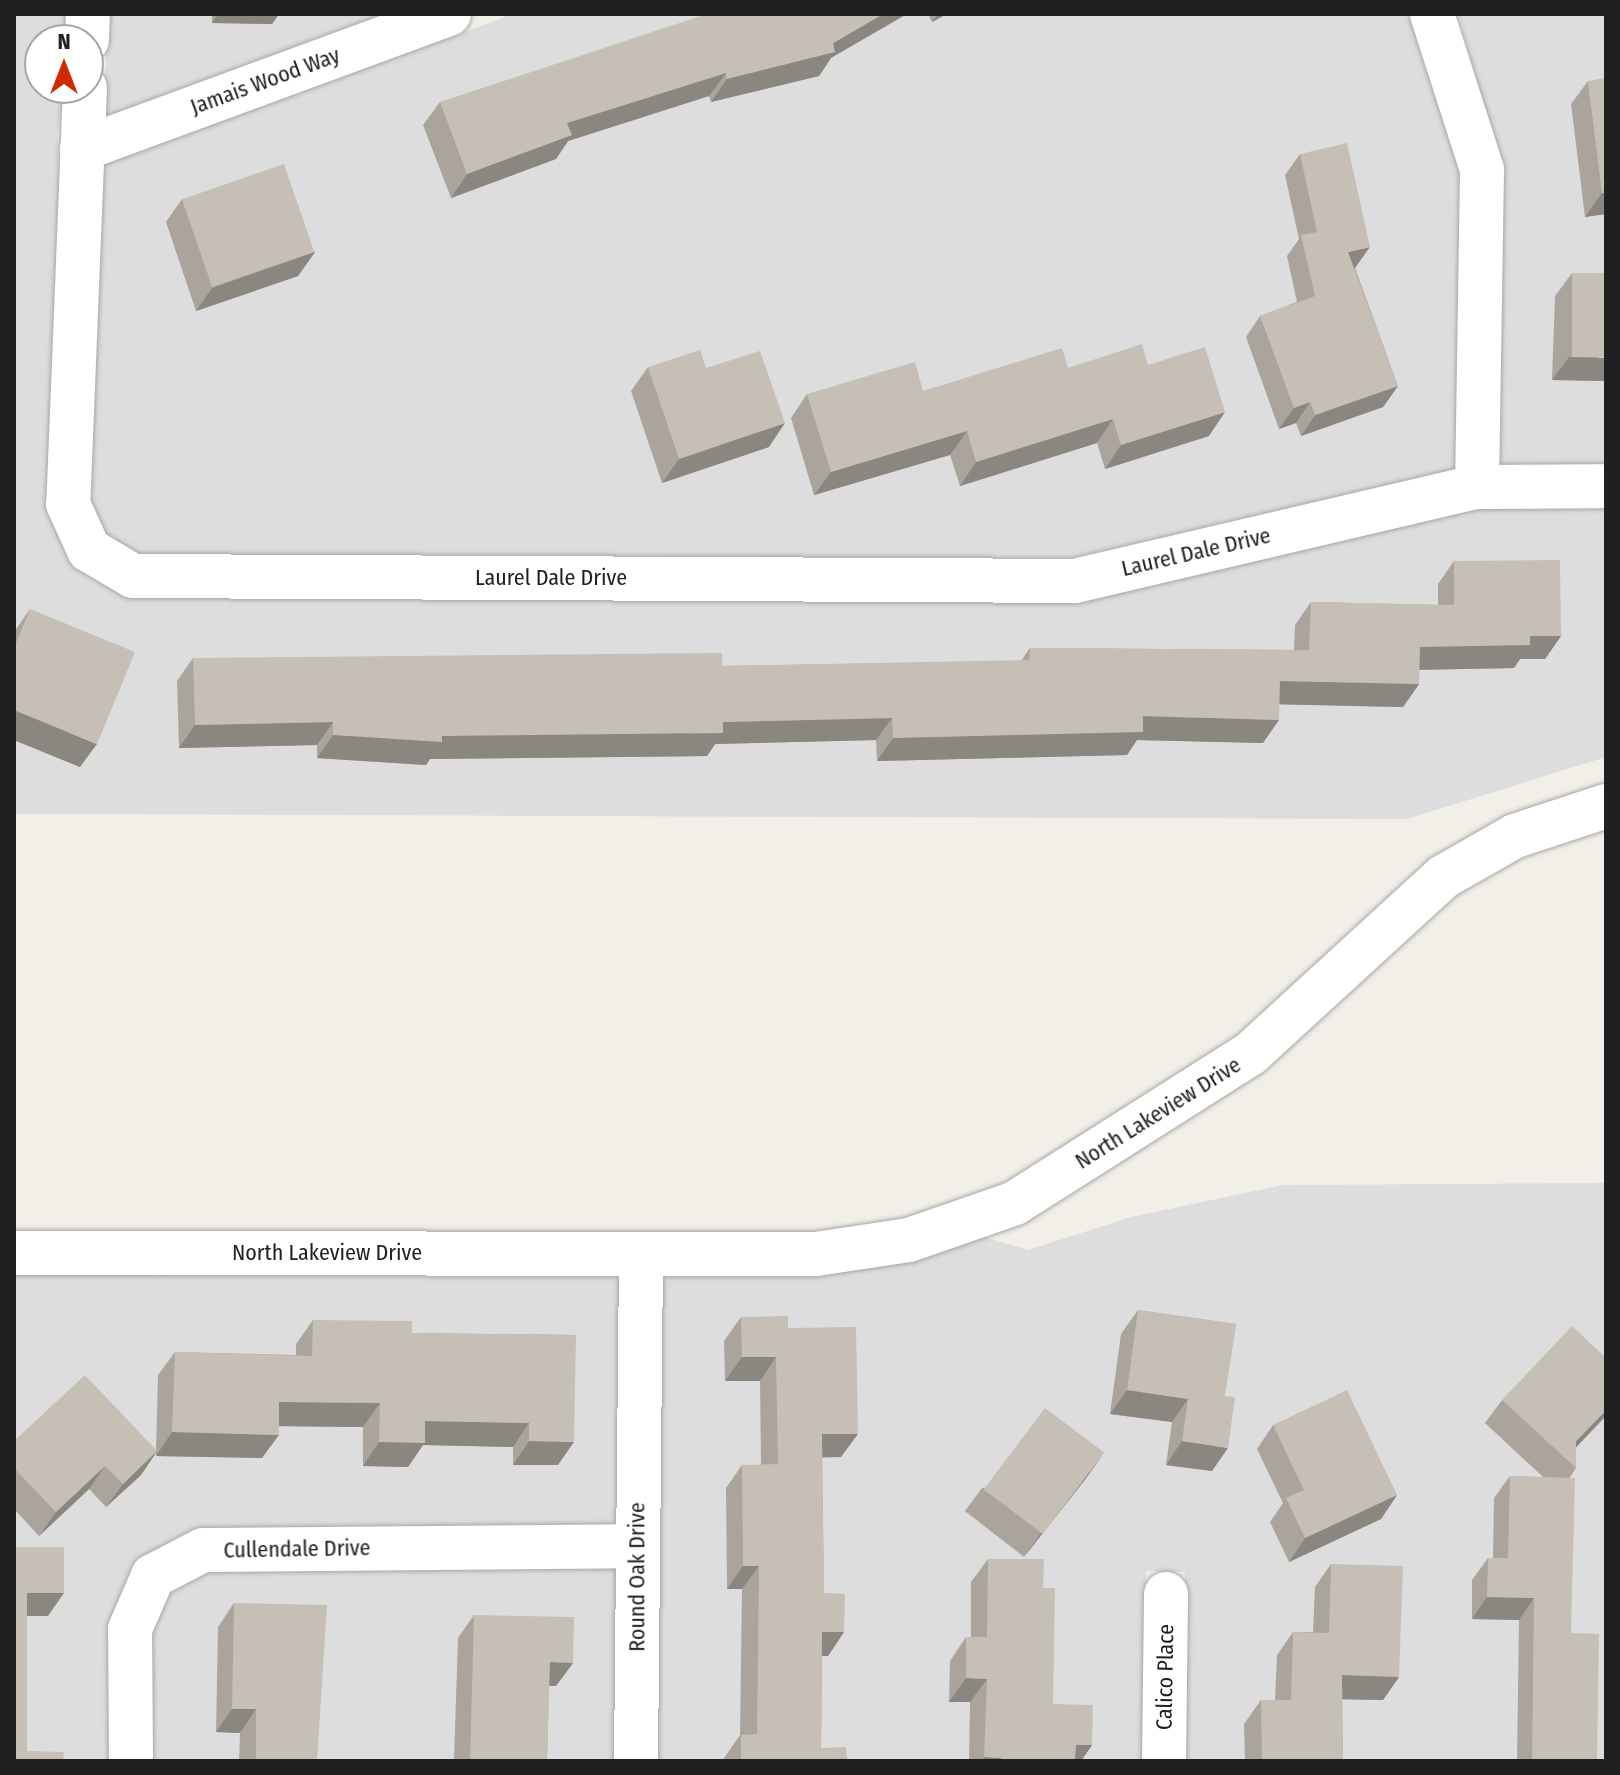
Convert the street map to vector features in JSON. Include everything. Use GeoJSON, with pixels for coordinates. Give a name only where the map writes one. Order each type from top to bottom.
{"type":"FeatureCollection","features":[{"type":"Feature","properties":{"kind":"street","name":"Jamais Wood Way"},"geometry":{"type":"LineString","coordinates":[[82,149],[449,14]]}},
{"type":"Feature","properties":{"kind":"street"},"geometry":{"type":"LineString","coordinates":[[1432,14],[1482,170],[1477,487]]}},
{"type":"Feature","properties":{"kind":"street","name":"Laurel Dale Drive"},"geometry":{"type":"LineString","coordinates":[[84,104],[68,504],[89,550],[133,576],[1075,581],[1477,487],[1606,486]]}},
{"type":"Feature","properties":{"kind":"street","name":"North Lakeview Drive"},"geometry":{"type":"LineString","coordinates":[[14,1253],[816,1254],[909,1240],[1015,1203],[1250,1054],[1443,877],[1515,836],[1606,806]]}},
{"type":"Feature","properties":{"kind":"street","name":"Round Oak Drive"},"geometry":{"type":"LineString","coordinates":[[636,1761],[641,1254]]}},
{"type":"Feature","properties":{"kind":"street","name":"Cullendale Drive"},"geometry":{"type":"LineString","coordinates":[[131,1761],[130,1629],[153,1576],[203,1550],[637,1546]]}},
{"type":"Feature","properties":{"kind":"street","name":"Calico Place"},"geometry":{"type":"LineString","coordinates":[[1164,1761],[1166,1594]]}},
{"type":"Feature","properties":{"kind":"shaded area"},"geometry":{"type":"Polygon","coordinates":[[[14,14],[68,14],[68,24],[24,24],[24,104],[62,104],[57,134],[80,570],[124,596],[1075,603],[1479,509],[1606,509],[1606,757],[1407,819],[14,814],[14,14]]]}},
{"type":"Feature","properties":{"kind":"shaded area"},"geometry":{"type":"Polygon","coordinates":[[[108,14],[385,14],[103,118],[108,14]]]}},
{"type":"Feature","properties":{"kind":"shaded area"},"geometry":{"type":"Polygon","coordinates":[[[513,14],[1407,14],[1424,37],[1462,173],[1458,468],[1073,558],[138,554],[104,534],[87,499],[101,165],[513,14]]]}},
{"type":"Feature","properties":{"kind":"shaded area"},"geometry":{"type":"Polygon","coordinates":[[[1458,14],[1606,14],[1606,464],[1497,464],[1500,163],[1458,14]]]}},
{"type":"Feature","properties":{"kind":"shaded area"},"geometry":{"type":"Polygon","coordinates":[[[1606,1183],[1606,1761],[1184,1761],[1185,1572],[1146,1571],[1144,1761],[655,1761],[660,1276],[819,1276],[912,1262],[985,1237],[1028,1250],[1131,1217],[1283,1185],[1606,1183]]]}},
{"type":"Feature","properties":{"kind":"shaded area"},"geometry":{"type":"Polygon","coordinates":[[[14,1275],[621,1276],[618,1524],[195,1529],[145,1556],[111,1761],[14,1761],[14,1275]]]}},
{"type":"Feature","properties":{"kind":"shaded area"},"geometry":{"type":"Polygon","coordinates":[[[617,1568],[616,1761],[151,1761],[150,1634],[168,1593],[208,1572],[617,1568]]]}},
{"type":"Feature","properties":{"kind":"building"},"geometry":{"type":"Polygon","coordinates":[[[707,14],[883,14],[833,43],[835,52],[727,79],[726,73],[567,123],[572,135],[467,174],[440,102],[707,14]]]}},
{"type":"Feature","properties":{"kind":"building"},"geometry":{"type":"Polygon","coordinates":[[[1606,78],[1606,193],[1602,193],[1588,81],[1606,78]]]}},
{"type":"Feature","properties":{"kind":"building"},"geometry":{"type":"Polygon","coordinates":[[[1347,143],[1370,247],[1348,252],[1398,386],[1315,415],[1310,402],[1294,408],[1260,316],[1315,296],[1301,235],[1317,232],[1300,154],[1347,143]]]}},
{"type":"Feature","properties":{"kind":"building"},"geometry":{"type":"Polygon","coordinates":[[[284,164],[314,252],[212,287],[182,199],[284,164]]]}},
{"type":"Feature","properties":{"kind":"building"},"geometry":{"type":"Polygon","coordinates":[[[1572,273],[1606,273],[1606,357],[1572,357],[1572,273]]]}},
{"type":"Feature","properties":{"kind":"building"},"geometry":{"type":"Polygon","coordinates":[[[1142,344],[1148,365],[1205,347],[1225,412],[1121,445],[1113,419],[976,462],[967,431],[831,472],[807,394],[915,362],[923,391],[1062,348],[1068,368],[1142,344]]]}},
{"type":"Feature","properties":{"kind":"building"},"geometry":{"type":"Polygon","coordinates":[[[700,350],[706,368],[760,351],[785,423],[679,459],[648,367],[700,350]]]}},
{"type":"Feature","properties":{"kind":"building"},"geometry":{"type":"Polygon","coordinates":[[[1560,560],[1561,636],[1530,636],[1530,645],[1420,647],[1419,684],[1280,681],[1279,720],[1143,716],[1143,732],[893,738],[892,718],[723,722],[723,733],[442,736],[442,742],[333,735],[333,722],[195,725],[193,658],[722,653],[722,666],[1029,660],[1030,648],[1309,650],[1311,602],[1454,605],[1454,561],[1560,560]]]}},
{"type":"Feature","properties":{"kind":"building"},"geometry":{"type":"Polygon","coordinates":[[[30,609],[135,652],[97,744],[14,710],[14,648],[30,609]]]}},
{"type":"Feature","properties":{"kind":"building"},"geometry":{"type":"Polygon","coordinates":[[[1138,1310],[1236,1324],[1225,1396],[1235,1397],[1228,1448],[1182,1441],[1188,1399],[1127,1390],[1138,1310]]]}},
{"type":"Feature","properties":{"kind":"building"},"geometry":{"type":"Polygon","coordinates":[[[788,1316],[788,1328],[856,1327],[858,1434],[822,1434],[824,1593],[845,1594],[844,1632],[822,1632],[821,1748],[846,1747],[847,1761],[741,1761],[741,1735],[757,1734],[759,1566],[743,1566],[742,1465],[778,1464],[776,1357],[742,1357],[741,1317],[788,1316]]]}},
{"type":"Feature","properties":{"kind":"building"},"geometry":{"type":"Polygon","coordinates":[[[313,1320],[412,1321],[412,1333],[576,1335],[574,1442],[529,1441],[529,1423],[425,1421],[425,1443],[379,1442],[380,1403],[279,1402],[279,1435],[172,1432],[175,1352],[312,1356],[313,1320]]]}},
{"type":"Feature","properties":{"kind":"building"},"geometry":{"type":"Polygon","coordinates":[[[1572,1326],[1606,1358],[1606,1410],[1576,1441],[1576,1468],[1502,1400],[1572,1326]]]}},
{"type":"Feature","properties":{"kind":"building"},"geometry":{"type":"Polygon","coordinates":[[[85,1375],[157,1451],[123,1484],[105,1466],[56,1512],[14,1468],[14,1441],[85,1375]]]}},
{"type":"Feature","properties":{"kind":"building"},"geometry":{"type":"Polygon","coordinates":[[[1347,1390],[1397,1495],[1305,1538],[1286,1498],[1304,1490],[1273,1425],[1347,1390]]]}},
{"type":"Feature","properties":{"kind":"building"},"geometry":{"type":"Polygon","coordinates":[[[1045,1408],[1104,1453],[1043,1534],[984,1489],[1045,1408]]]}},
{"type":"Feature","properties":{"kind":"building"},"geometry":{"type":"Polygon","coordinates":[[[1510,1476],[1575,1478],[1571,1633],[1599,1634],[1597,1760],[1606,1761],[1532,1761],[1534,1598],[1487,1597],[1488,1558],[1508,1558],[1510,1476]]]}},
{"type":"Feature","properties":{"kind":"building"},"geometry":{"type":"Polygon","coordinates":[[[14,1547],[64,1547],[64,1593],[27,1593],[27,1751],[64,1752],[63,1761],[14,1761],[14,1547]]]}},
{"type":"Feature","properties":{"kind":"building"},"geometry":{"type":"Polygon","coordinates":[[[988,1559],[1044,1559],[1043,1588],[1055,1588],[1053,1704],[1093,1705],[1092,1745],[1076,1745],[1075,1761],[1001,1761],[1001,1758],[984,1757],[987,1679],[966,1678],[966,1637],[987,1637],[988,1559]]]}},
{"type":"Feature","properties":{"kind":"building"},"geometry":{"type":"Polygon","coordinates":[[[1331,1564],[1403,1566],[1399,1677],[1342,1675],[1343,1761],[1262,1761],[1261,1700],[1291,1700],[1293,1632],[1329,1633],[1331,1564]]]}},
{"type":"Feature","properties":{"kind":"building"},"geometry":{"type":"Polygon","coordinates":[[[234,1603],[327,1605],[317,1761],[256,1761],[256,1709],[232,1709],[234,1603]]]}},
{"type":"Feature","properties":{"kind":"building"},"geometry":{"type":"Polygon","coordinates":[[[474,1615],[574,1617],[573,1663],[550,1662],[547,1761],[449,1761],[470,1760],[474,1615]]]}}]}
